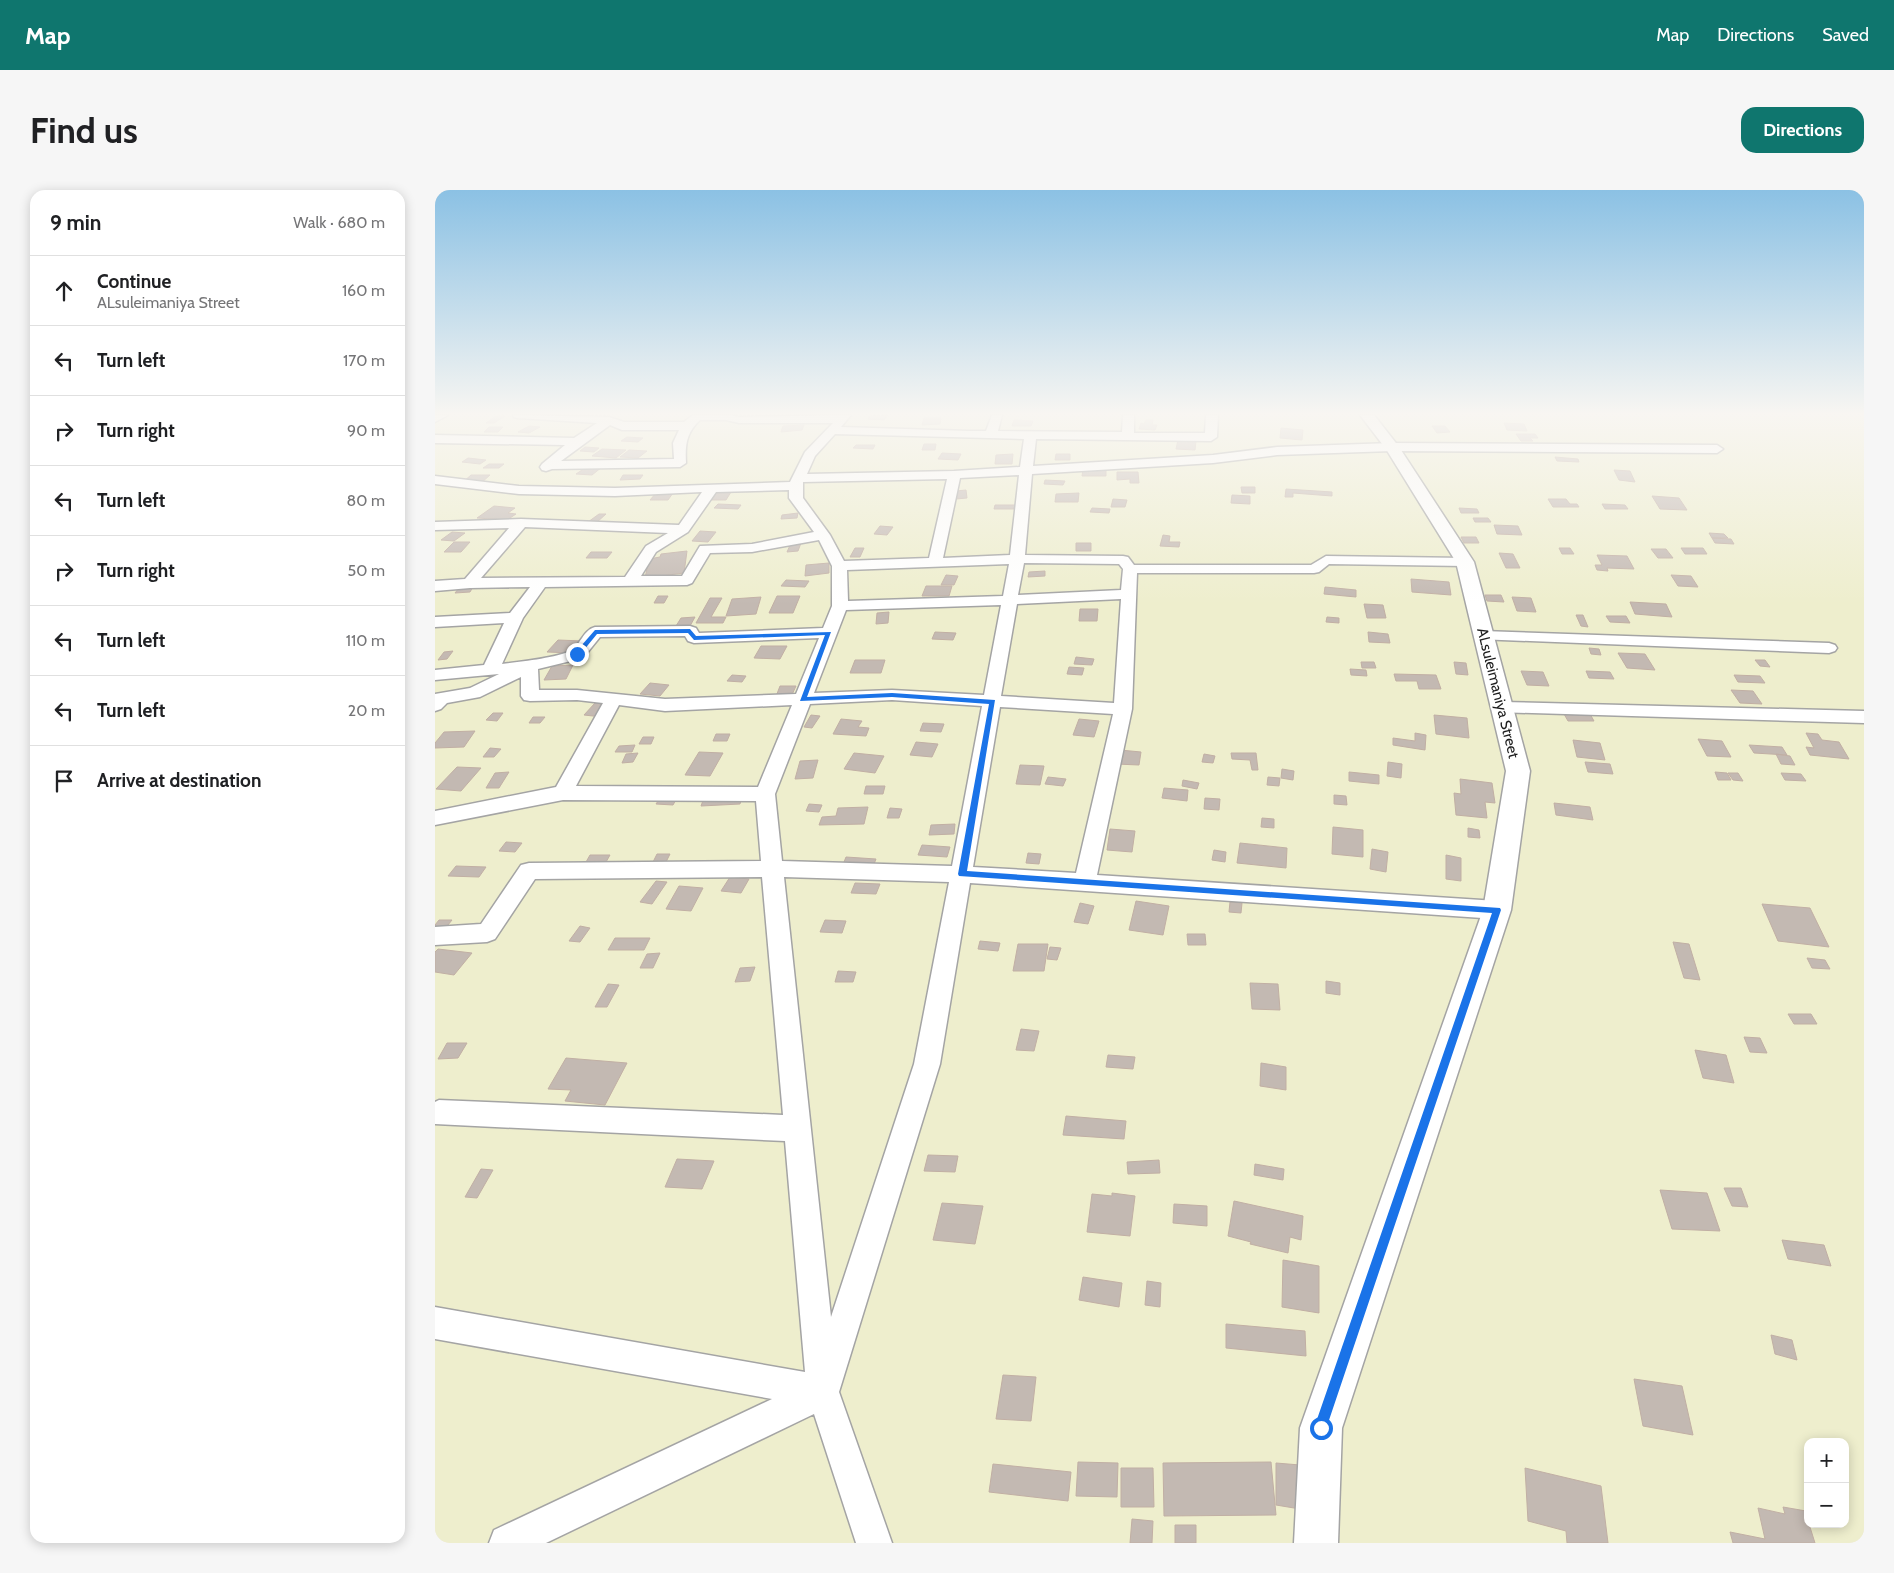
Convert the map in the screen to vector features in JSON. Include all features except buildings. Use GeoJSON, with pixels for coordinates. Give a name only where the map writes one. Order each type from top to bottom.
{"type":"FeatureCollection","features":[{"type":"Feature","properties":{"kind":"street"},"geometry":{"type":"LineString","coordinates":[[519,490],[533,478]]}},
{"type":"Feature","properties":{"kind":"street"},"geometry":{"type":"LineString","coordinates":[[799,478],[796,498],[823,535],[839,566],[840,606],[765,794],[823,1392],[874,1543]]}},
{"type":"Feature","properties":{"kind":"street"},"geometry":{"type":"LineString","coordinates":[[435,480],[519,490],[615,492],[884,478]]}},
{"type":"Feature","properties":{"kind":"street"},"geometry":{"type":"LineString","coordinates":[[935,562],[953,478]]}},
{"type":"Feature","properties":{"kind":"street"},"geometry":{"type":"LineString","coordinates":[[507,1543],[823,1392],[927,1064],[993,702],[1017,559],[1026,478]]}},
{"type":"Feature","properties":{"kind":"street","name":"ALsuleimaniya Street"},"geometry":{"type":"LineString","coordinates":[[1316,1543],[1321,1428],[1497,910],[1518,771],[1465,562],[1412,478]]}},
{"type":"Feature","properties":{"kind":"street"},"geometry":{"type":"LineString","coordinates":[[630,581],[651,549],[683,529],[711,488]]}},
{"type":"Feature","properties":{"kind":"street"},"geometry":{"type":"LineString","coordinates":[[435,526],[521,523],[683,529]]}},
{"type":"Feature","properties":{"kind":"street"},"geometry":{"type":"LineString","coordinates":[[470,583],[485,563],[521,523]]}},
{"type":"Feature","properties":{"kind":"street"},"geometry":{"type":"LineString","coordinates":[[435,586],[470,583],[687,580],[705,550],[752,548],[823,535]]}},
{"type":"Feature","properties":{"kind":"street"},"geometry":{"type":"LineString","coordinates":[[839,566],[1017,559],[1123,560],[1130,569],[1123,708],[1085,882]]}},
{"type":"Feature","properties":{"kind":"street"},"geometry":{"type":"LineString","coordinates":[[1130,569],[1313,569],[1325,560],[1465,562]]}},
{"type":"Feature","properties":{"kind":"street"},"geometry":{"type":"LineString","coordinates":[[490,670],[515,618],[541,582]]}},
{"type":"Feature","properties":{"kind":"street"},"geometry":{"type":"LineString","coordinates":[[840,606],[1129,594]]}},
{"type":"Feature","properties":{"kind":"street"},"geometry":{"type":"LineString","coordinates":[[435,622],[515,618]]}},
{"type":"Feature","properties":{"kind":"street"},"geometry":{"type":"LineString","coordinates":[[435,675],[529,666],[577,654],[595,632],[690,631],[694,638],[829,633]]}},
{"type":"Feature","properties":{"kind":"street"},"geometry":{"type":"LineString","coordinates":[[1483,636],[1829,648]]}},
{"type":"Feature","properties":{"kind":"street"},"geometry":{"type":"LineString","coordinates":[[529,666],[530,696],[577,695],[665,705],[892,695],[1123,708]]}},
{"type":"Feature","properties":{"kind":"street"},"geometry":{"type":"LineString","coordinates":[[435,705],[441,698],[474,693],[529,666]]}},
{"type":"Feature","properties":{"kind":"street"},"geometry":{"type":"LineString","coordinates":[[563,793],[614,699]]}},
{"type":"Feature","properties":{"kind":"street"},"geometry":{"type":"LineString","coordinates":[[1502,708],[1864,717]]}},
{"type":"Feature","properties":{"kind":"street"},"geometry":{"type":"LineString","coordinates":[[435,818],[563,793],[765,794]]}},
{"type":"Feature","properties":{"kind":"street"},"geometry":{"type":"LineString","coordinates":[[435,936],[487,933],[529,871],[772,869],[962,874],[1497,910]]}},
{"type":"Feature","properties":{"kind":"street"},"geometry":{"type":"LineString","coordinates":[[439,1112],[798,1129]]}},
{"type":"Feature","properties":{"kind":"street"},"geometry":{"type":"LineString","coordinates":[[435,1323],[823,1392]]}},
{"type":"Feature","properties":{"kind":"green space"},"geometry":{"type":"Polygon","coordinates":[[[435,478],[1864,478],[1864,1543],[435,1543],[435,478]]]}},
{"type":"Feature","properties":{"kind":"route"},"geometry":{"type":"LineString","coordinates":[[577,654],[595,632],[690,631],[694,638],[829,633],[803,699],[892,695],[993,702],[962,874],[1497,910],[1321,1428]]}}]}
